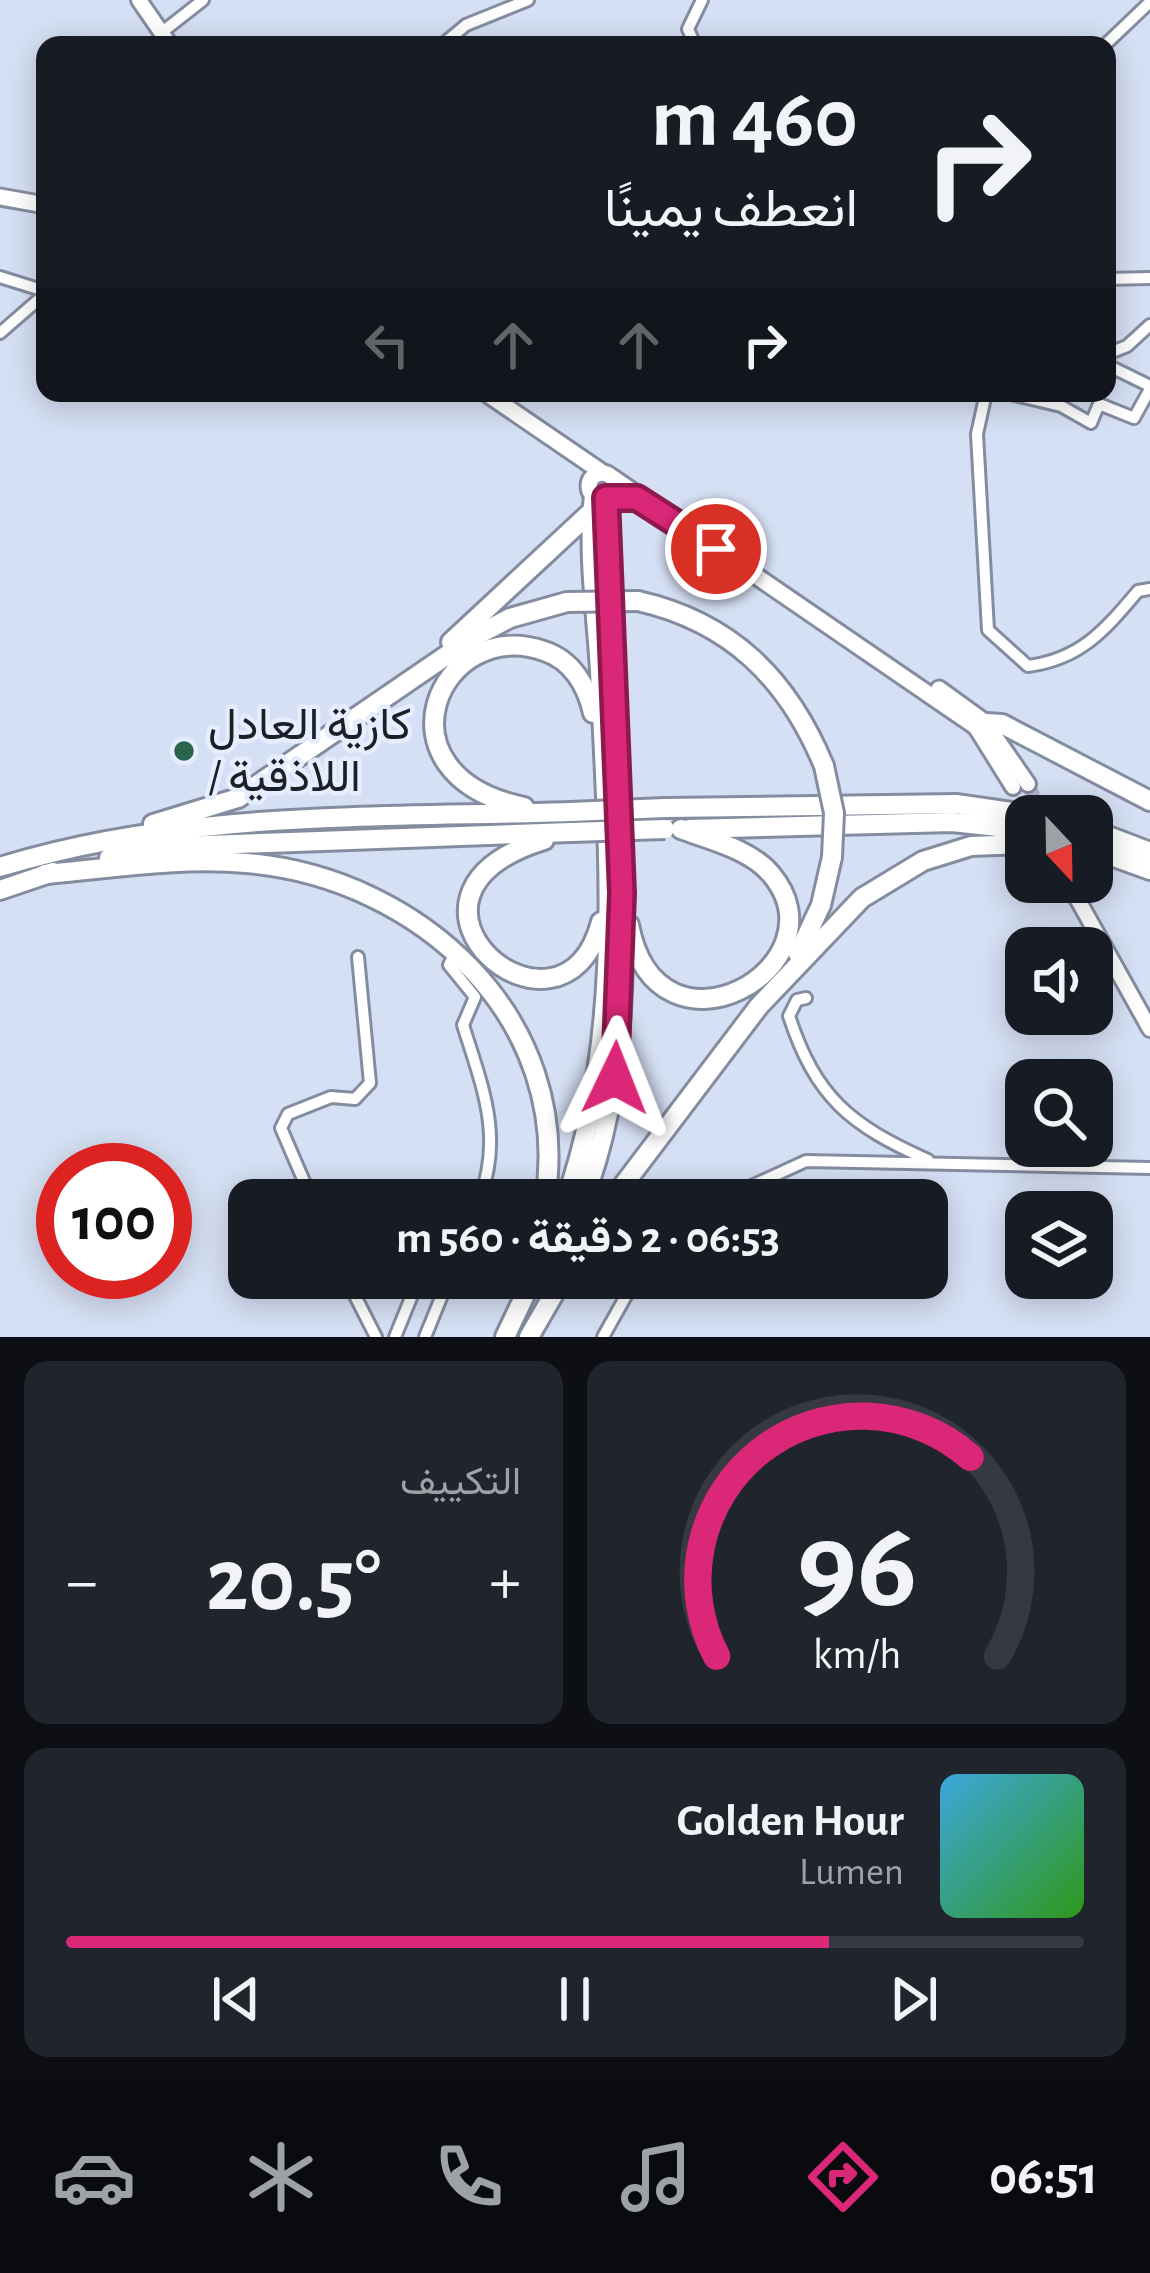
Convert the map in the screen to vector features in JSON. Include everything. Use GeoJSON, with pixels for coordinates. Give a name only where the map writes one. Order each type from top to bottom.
{"type":"FeatureCollection","features":[{"type":"Feature","properties":{"kind":"highway"},"geometry":{"type":"LineString","coordinates":[[416,674],[601,491]]}},
{"type":"Feature","properties":{"kind":"highway"},"geometry":{"type":"LineString","coordinates":[[572,1179],[597,1095],[615,893],[605,781],[601,491]]}},
{"type":"Feature","properties":{"kind":"highway"},"geometry":{"type":"LineString","coordinates":[[591,1179],[604,1148],[615,1078],[615,893],[601,491]]}},
{"type":"Feature","properties":{"kind":"highway"},"geometry":{"type":"LineString","coordinates":[[0,867],[238,798],[416,674],[510,618],[568,602],[638,601],[693,617],[752,655],[793,703],[824,766],[834,813],[832,857],[810,933],[628,1179]]}},
{"type":"Feature","properties":{"kind":"highway"},"geometry":{"type":"LineString","coordinates":[[570,822],[505,802],[455,778],[434,732],[444,686],[458,667],[500,645],[527,645],[563,662],[588,692],[605,781]]}},
{"type":"Feature","properties":{"kind":"highway"},"geometry":{"type":"LineString","coordinates":[[981,724],[1002,724],[1148,793]]}},
{"type":"Feature","properties":{"kind":"highway"},"geometry":{"type":"LineString","coordinates":[[0,890],[45,874],[181,846],[570,822],[665,808],[956,804],[1005,811]]}},
{"type":"Feature","properties":{"kind":"highway"},"geometry":{"type":"LineString","coordinates":[[116,836],[274,821],[570,822],[673,829],[894,821],[1005,829]]}},
{"type":"Feature","properties":{"kind":"highway"},"geometry":{"type":"LineString","coordinates":[[570,822],[486,868],[470,900],[474,942],[502,971],[520,979],[551,977],[588,952],[615,893]]}},
{"type":"Feature","properties":{"kind":"highway"},"geometry":{"type":"LineString","coordinates":[[615,893],[639,964],[670,991],[710,1000],[749,988],[765,975],[786,936],[783,895],[770,873],[752,859],[673,829]]}},
{"type":"Feature","properties":{"kind":"highway"},"geometry":{"type":"LineString","coordinates":[[1113,838],[1150,852]]}},
{"type":"Feature","properties":{"kind":"highway"},"geometry":{"type":"LineString","coordinates":[[759,1006],[850,909],[886,880],[971,846],[1005,845]]}},
{"type":"Feature","properties":{"kind":"highway"},"geometry":{"type":"LineString","coordinates":[[1113,857],[1150,870]]}},
{"type":"Feature","properties":{"kind":"highway"},"geometry":{"type":"LineString","coordinates":[[45,874],[184,862],[264,866],[370,898],[455,953],[506,1009],[538,1072],[548,1109],[546,1179]]}},
{"type":"Feature","properties":{"kind":"highway"},"geometry":{"type":"LineString","coordinates":[[506,1335],[521,1299]]}},
{"type":"Feature","properties":{"kind":"highway"},"geometry":{"type":"LineString","coordinates":[[529,1337],[544,1299]]}},
{"type":"Feature","properties":{"kind":"highway"},"geometry":{"type":"LineString","coordinates":[[529,1337],[551,1299]]}},
{"type":"Feature","properties":{"kind":"main road"},"geometry":{"type":"LineString","coordinates":[[139,0],[163,36]]}},
{"type":"Feature","properties":{"kind":"main road"},"geometry":{"type":"LineString","coordinates":[[0,197],[36,203]]}},
{"type":"Feature","properties":{"kind":"main road"},"geometry":{"type":"LineString","coordinates":[[499,402],[578,457],[601,491],[637,498],[864,647],[886,654],[981,724],[1020,785]]}},
{"type":"Feature","properties":{"kind":"main road"},"geometry":{"type":"LineString","coordinates":[[1080,903],[1150,1030]]}},
{"type":"Feature","properties":{"kind":"street"},"geometry":{"type":"LineString","coordinates":[[168,36],[203,0]]}},
{"type":"Feature","properties":{"kind":"street"},"geometry":{"type":"LineString","coordinates":[[453,36],[466,25],[529,0]]}},
{"type":"Feature","properties":{"kind":"street"},"geometry":{"type":"LineString","coordinates":[[687,0],[701,3],[688,28],[691,36]]}},
{"type":"Feature","properties":{"kind":"street"},"geometry":{"type":"LineString","coordinates":[[1114,36],[1150,2]]}},
{"type":"Feature","properties":{"kind":"street"},"geometry":{"type":"LineString","coordinates":[[0,277],[36,290]]}},
{"type":"Feature","properties":{"kind":"street"},"geometry":{"type":"LineString","coordinates":[[1116,279],[1150,278]]}},
{"type":"Feature","properties":{"kind":"street"},"geometry":{"type":"LineString","coordinates":[[0,333],[36,301]]}},
{"type":"Feature","properties":{"kind":"street"},"geometry":{"type":"LineString","coordinates":[[1116,350],[1150,325]]}},
{"type":"Feature","properties":{"kind":"street"},"geometry":{"type":"LineString","coordinates":[[1067,402],[1091,423],[1100,404],[1134,418],[1150,387],[1116,369]]}},
{"type":"Feature","properties":{"kind":"street"},"geometry":{"type":"LineString","coordinates":[[984,402],[977,434],[988,630],[1028,666],[1054,662],[1100,637],[1138,591],[1150,590]]}},
{"type":"Feature","properties":{"kind":"street"},"geometry":{"type":"LineString","coordinates":[[455,953],[449,965],[475,997],[463,1025],[491,1117],[494,1150],[485,1179]]}},
{"type":"Feature","properties":{"kind":"street"},"geometry":{"type":"LineString","coordinates":[[303,1179],[281,1128],[288,1114],[331,1097],[355,1100],[370,1083],[358,957]]}},
{"type":"Feature","properties":{"kind":"street"},"geometry":{"type":"LineString","coordinates":[[806,998],[797,1000],[789,1016],[818,1084],[841,1112],[888,1142],[936,1164]]}},
{"type":"Feature","properties":{"kind":"street"},"geometry":{"type":"LineString","coordinates":[[767,1179],[806,1161],[1150,1168]]}},
{"type":"Feature","properties":{"kind":"street"},"geometry":{"type":"LineString","coordinates":[[357,1299],[376,1337]]}},
{"type":"Feature","properties":{"kind":"street"},"geometry":{"type":"LineString","coordinates":[[394,1337],[410,1299]]}},
{"type":"Feature","properties":{"kind":"street"},"geometry":{"type":"LineString","coordinates":[[424,1337],[440,1299]]}},
{"type":"Feature","properties":{"kind":"street"},"geometry":{"type":"LineString","coordinates":[[604,1337],[625,1299]]}},
{"type":"Feature","properties":{"kind":"tunnel"},"geometry":{"type":"LineString","coordinates":[[1028,784],[1033,795]]}},
{"type":"Feature","properties":{"kind":"place","name":"كازية العادل / اللاذقية"},"geometry":{"type":"Point","coordinates":[184,751]}},
{"type":"Feature","properties":{"kind":"route"},"geometry":{"type":"LineString","coordinates":[[615,1078],[622,893],[606,498],[637,498],[716,549]]}}]}
